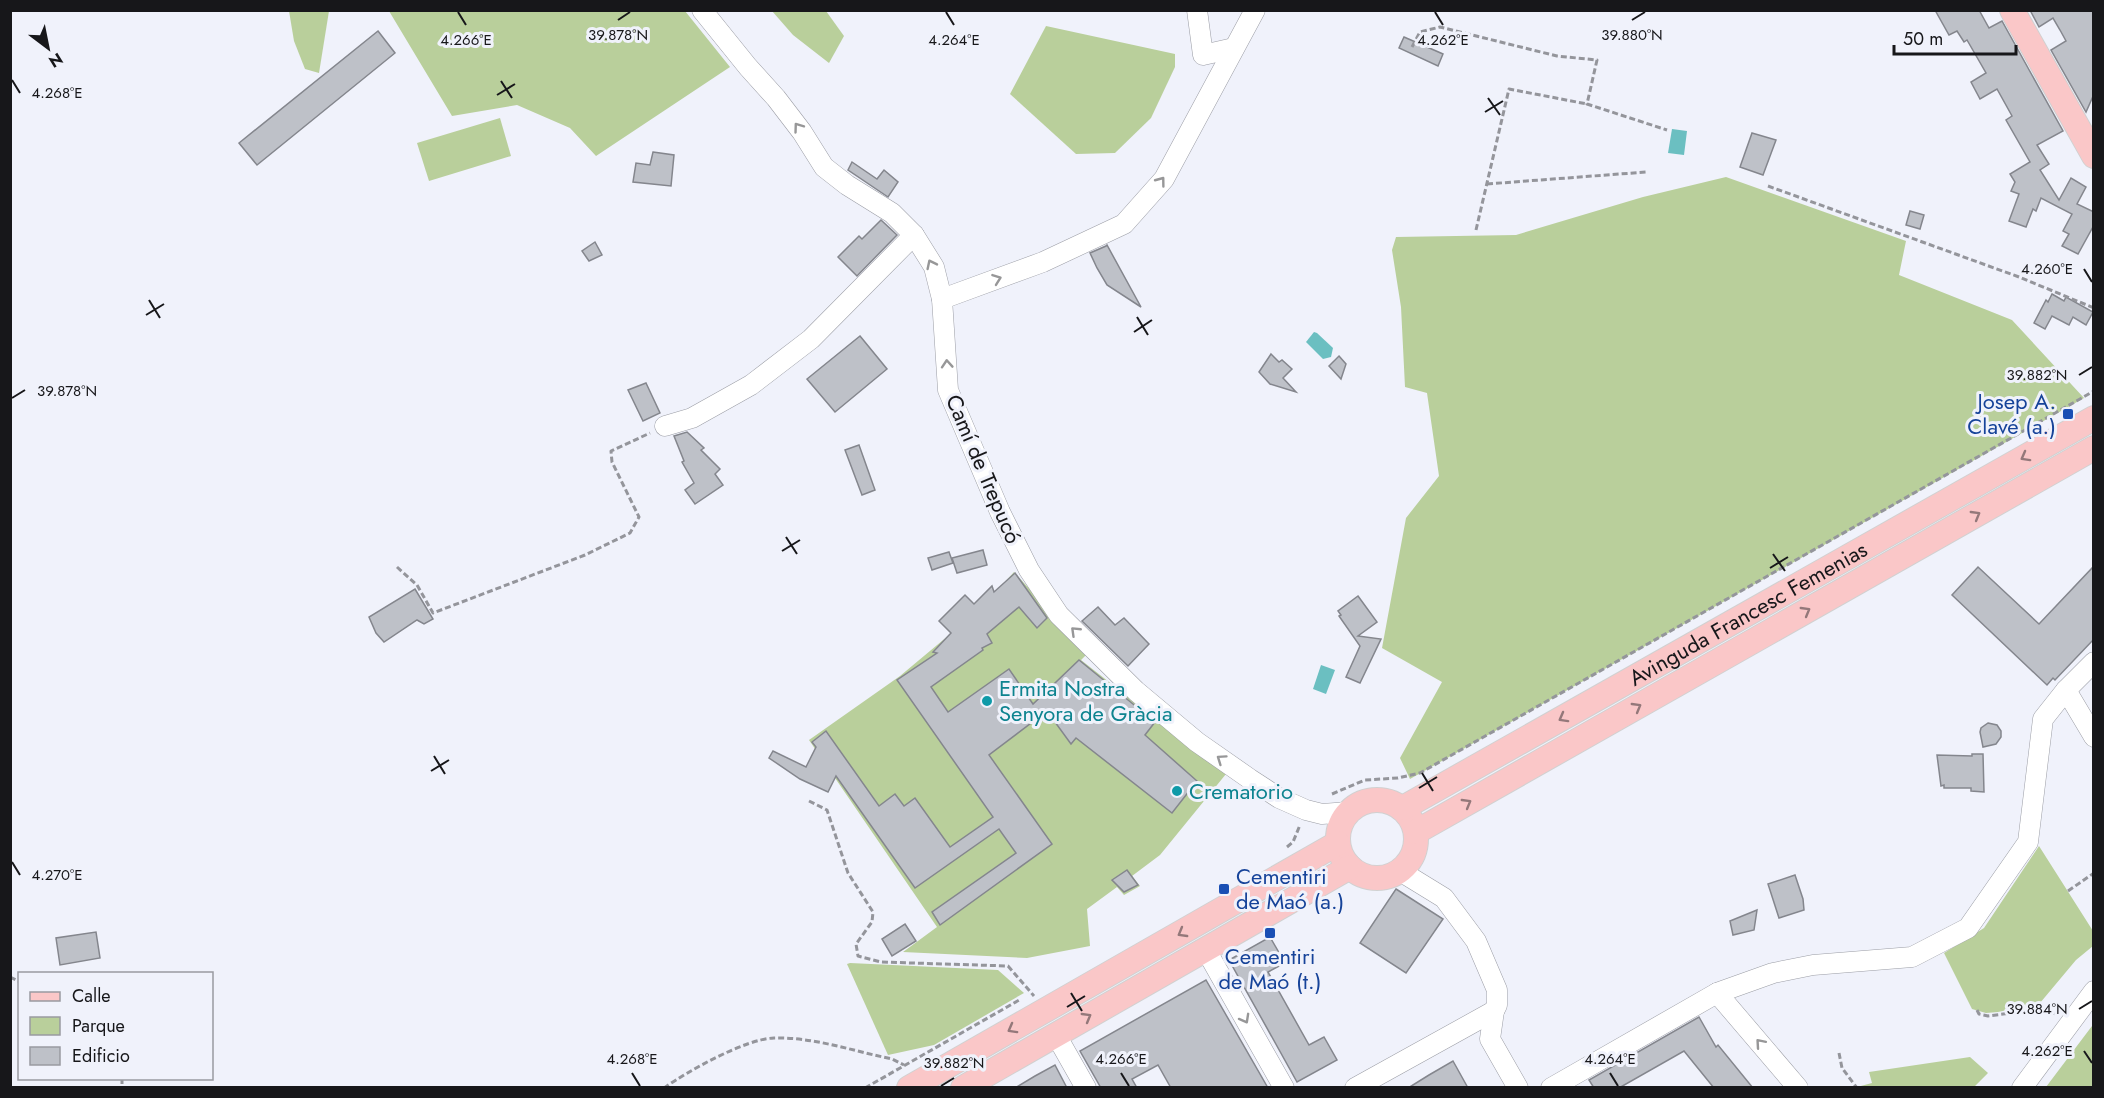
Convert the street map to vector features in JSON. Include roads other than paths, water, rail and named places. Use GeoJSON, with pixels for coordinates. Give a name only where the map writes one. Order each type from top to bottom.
{"type":"FeatureCollection","features":[{"type":"Feature","properties":{"kind":"main road"},"geometry":{"type":"LineString","coordinates":[[2012,10],[2094,156]]}},
{"type":"Feature","properties":{"kind":"main road","name":"Avinguda Francesc Femenias"},"geometry":{"type":"LineString","coordinates":[[1403,808],[2094,418]]}},
{"type":"Feature","properties":{"kind":"main road","name":"Avinguda Francesc Femenias"},"geometry":{"type":"LineString","coordinates":[[1416,832],[2094,448]]}},
{"type":"Feature","properties":{"kind":"main road"},"geometry":{"type":"LineString","coordinates":[[1381,799],[1403,808],[1412,819],[1416,832],[1416,847],[1410,861],[1400,871],[1390,876],[1369,877],[1350,867],[1344,860],[1338,843],[1338,832],[1348,812],[1358,804],[1381,799]]}},
{"type":"Feature","properties":{"kind":"main road"},"geometry":{"type":"LineString","coordinates":[[907,1073],[1044,1011],[1338,843]]}},
{"type":"Feature","properties":{"kind":"main road"},"geometry":{"type":"LineString","coordinates":[[963,1088],[1350,867]]}},
{"type":"Feature","properties":{"kind":"street","name":"Camí de Trepucó"},"geometry":{"type":"LineString","coordinates":[[702,10],[776,98],[802,132],[824,167],[847,185],[892,213],[914,235],[934,267],[942,299],[948,390],[1000,512],[1029,570],[1059,615],[1136,691],[1197,742],[1279,798],[1306,810],[1322,814],[1348,812]]}},
{"type":"Feature","properties":{"kind":"street"},"geometry":{"type":"LineString","coordinates":[[1197,10],[1203,55],[1234,48]]}},
{"type":"Feature","properties":{"kind":"street"},"geometry":{"type":"LineString","coordinates":[[942,299],[1043,262],[1124,224],[1164,179],[1255,10]]}},
{"type":"Feature","properties":{"kind":"street"},"geometry":{"type":"LineString","coordinates":[[665,426],[692,418],[752,385],[812,339],[914,235]]}},
{"type":"Feature","properties":{"kind":"street"},"geometry":{"type":"LineString","coordinates":[[1551,1088],[1716,993],[1773,973],[1813,965],[1911,957],[1943,947],[1968,928],[2028,842],[2043,719],[2066,690],[2094,662]]}},
{"type":"Feature","properties":{"kind":"street"},"geometry":{"type":"LineString","coordinates":[[2066,690],[2094,737]]}},
{"type":"Feature","properties":{"kind":"street"},"geometry":{"type":"LineString","coordinates":[[1400,871],[1444,898],[1476,941],[1497,990],[1497,1005],[1490,1039],[1518,1088]]}},
{"type":"Feature","properties":{"kind":"street"},"geometry":{"type":"LineString","coordinates":[[1206,950],[1284,1088]]}},
{"type":"Feature","properties":{"kind":"street"},"geometry":{"type":"LineString","coordinates":[[2022,1088],[2094,991]]}},
{"type":"Feature","properties":{"kind":"street"},"geometry":{"type":"LineString","coordinates":[[1716,993],[1798,1088]]}},
{"type":"Feature","properties":{"kind":"street"},"geometry":{"type":"LineString","coordinates":[[1355,1088],[1494,1011]]}},
{"type":"Feature","properties":{"kind":"street"},"geometry":{"type":"LineString","coordinates":[[1056,1035],[1086,1088]]}},
{"type":"Feature","properties":{"kind":"water"},"geometry":{"type":"Polygon","coordinates":[[[1672,129],[1687,131],[1684,155],[1668,153],[1672,129]]]}},
{"type":"Feature","properties":{"kind":"water"},"geometry":{"type":"Polygon","coordinates":[[[1314,332],[1333,348],[1331,357],[1323,359],[1306,342],[1314,332]]]}},
{"type":"Feature","properties":{"kind":"water"},"geometry":{"type":"Polygon","coordinates":[[[1321,665],[1335,670],[1326,694],[1313,689],[1321,665]]]}},
{"type":"Feature","properties":{"kind":"place","name":"Josep A. Clavé (a.)"},"geometry":{"type":"Point","coordinates":[2068,414]}},
{"type":"Feature","properties":{"kind":"place","name":"Ermita Nostra Senyora de Gràcia"},"geometry":{"type":"Point","coordinates":[987,701]}},
{"type":"Feature","properties":{"kind":"place","name":"Crematorio"},"geometry":{"type":"Point","coordinates":[1177,791]}},
{"type":"Feature","properties":{"kind":"place","name":"Cementiri de Maó (a.)"},"geometry":{"type":"Point","coordinates":[1224,889]}},
{"type":"Feature","properties":{"kind":"place","name":"Cementiri de Maó (t.)"},"geometry":{"type":"Point","coordinates":[1270,933]}}]}
